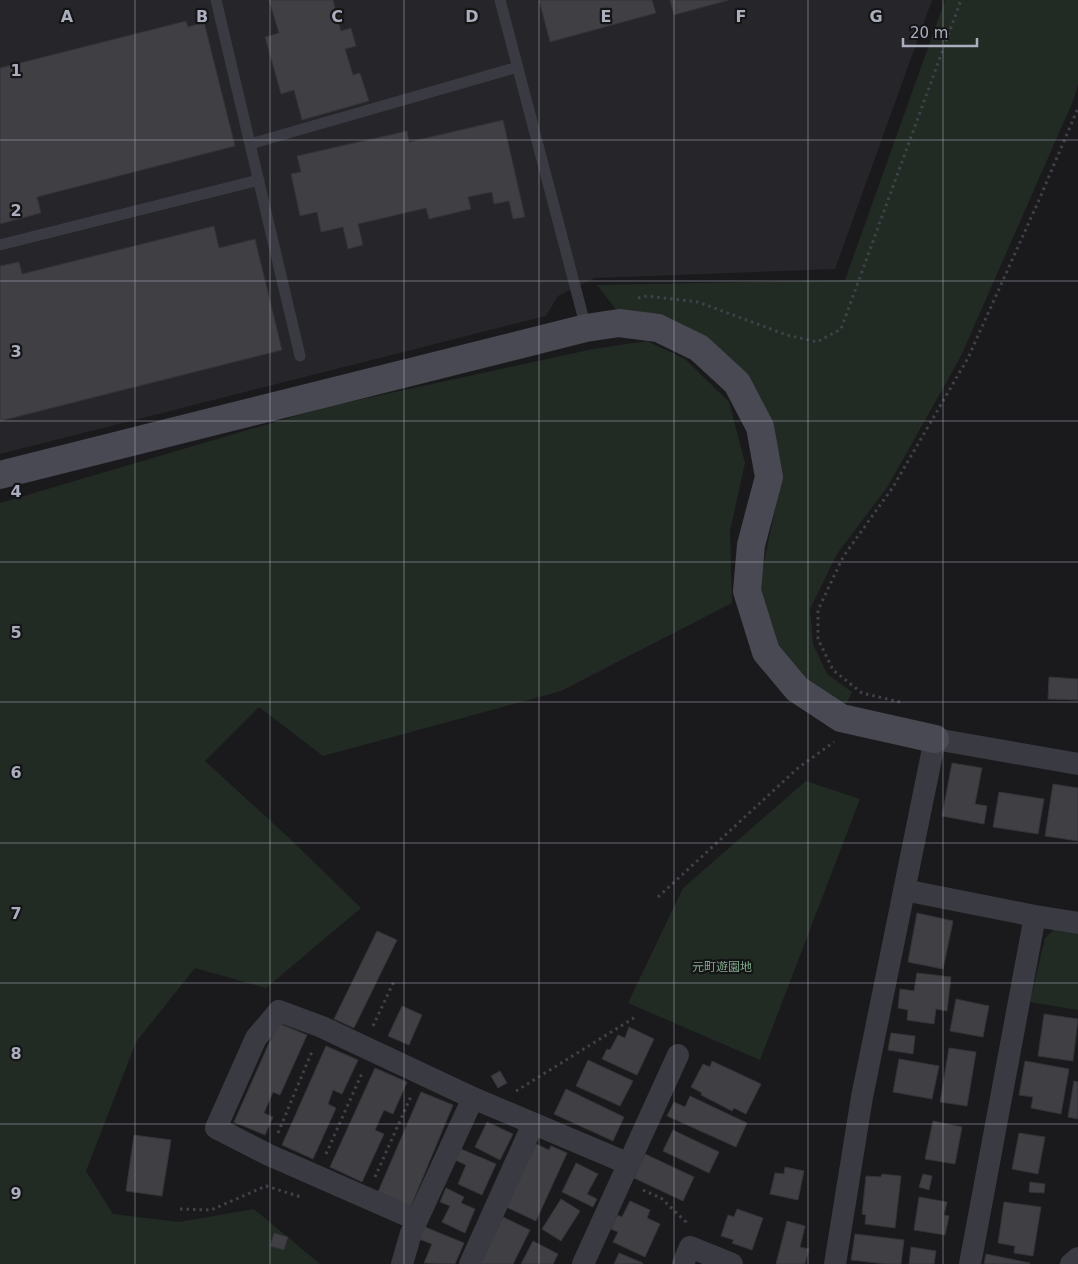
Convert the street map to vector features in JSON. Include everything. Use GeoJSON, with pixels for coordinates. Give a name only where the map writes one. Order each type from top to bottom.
{"type":"FeatureCollection","features":[{"type":"Feature","properties":{"kind":"street"},"geometry":{"type":"LineString","coordinates":[[0,476],[586,328],[619,323],[658,328],[699,348],[737,383],[760,426],[768,477],[751,546],[748,591],[766,652],[797,689],[842,718],[935,739],[1078,764]]}},
{"type":"Feature","properties":{"kind":"street"},"geometry":{"type":"LineString","coordinates":[[835,1264],[862,1097],[935,739]]}},
{"type":"Feature","properties":{"kind":"street"},"geometry":{"type":"LineString","coordinates":[[904,890],[1035,916],[1078,922]]}},
{"type":"Feature","properties":{"kind":"street"},"geometry":{"type":"LineString","coordinates":[[970,1264],[1035,916]]}},
{"type":"Feature","properties":{"kind":"street"},"geometry":{"type":"LineString","coordinates":[[418,1220],[269,1155],[216,1128],[256,1038],[279,1011],[322,1026],[421,1074],[533,1124],[625,1172]]}},
{"type":"Feature","properties":{"kind":"street"},"geometry":{"type":"LineString","coordinates":[[583,1264],[678,1055]]}},
{"type":"Feature","properties":{"kind":"street"},"geometry":{"type":"LineString","coordinates":[[402,1264],[410,1233],[418,1220],[473,1098]]}},
{"type":"Feature","properties":{"kind":"street"},"geometry":{"type":"LineString","coordinates":[[470,1264],[533,1124]]}},
{"type":"Feature","properties":{"kind":"street"},"geometry":{"type":"LineString","coordinates":[[687,1256],[732,1264]]}},
{"type":"Feature","properties":{"kind":"street"},"geometry":{"type":"LineString","coordinates":[[1071,1264],[1078,1258]]}},
{"type":"Feature","properties":{"kind":"lane"},"geometry":{"type":"LineString","coordinates":[[216,0],[300,356]]}},
{"type":"Feature","properties":{"kind":"lane"},"geometry":{"type":"LineString","coordinates":[[500,0],[586,328]]}},
{"type":"Feature","properties":{"kind":"lane"},"geometry":{"type":"LineString","coordinates":[[250,144],[518,67]]}},
{"type":"Feature","properties":{"kind":"lane"},"geometry":{"type":"LineString","coordinates":[[0,245],[258,180]]}},
{"type":"Feature","properties":{"kind":"path"},"geometry":{"type":"LineString","coordinates":[[637,298],[647,296],[698,302],[787,335],[817,342],[841,329],[961,0]]}},
{"type":"Feature","properties":{"kind":"path"},"geometry":{"type":"LineString","coordinates":[[906,704],[862,693],[833,670],[818,639],[818,610],[843,557],[893,487],[968,358],[1078,108]]}},
{"type":"Feature","properties":{"kind":"path"},"geometry":{"type":"LineString","coordinates":[[658,896],[798,768],[860,722]]}},
{"type":"Feature","properties":{"kind":"path"},"geometry":{"type":"LineString","coordinates":[[317,1175],[395,979]]}},
{"type":"Feature","properties":{"kind":"path"},"geometry":{"type":"LineString","coordinates":[[501,1110],[516,1091],[637,1016]]}},
{"type":"Feature","properties":{"kind":"path"},"geometry":{"type":"LineString","coordinates":[[269,1155],[322,1026]]}},
{"type":"Feature","properties":{"kind":"path"},"geometry":{"type":"LineString","coordinates":[[365,1198],[421,1074]]}},
{"type":"Feature","properties":{"kind":"path"},"geometry":{"type":"LineString","coordinates":[[625,1172],[661,1198],[686,1222],[687,1256]]}},
{"type":"Feature","properties":{"kind":"path"},"geometry":{"type":"LineString","coordinates":[[180,1209],[211,1210],[266,1186],[302,1197]]}},
{"type":"Feature","properties":{"kind":"shaded area"},"geometry":{"type":"Polygon","coordinates":[[[0,0],[932,0],[835,269],[595,278],[558,296],[546,316],[0,454],[0,0]]]}},
{"type":"Feature","properties":{"kind":"green space"},"geometry":{"type":"Polygon","coordinates":[[[945,0],[1078,0],[1078,84],[1073,101],[961,356],[888,486],[837,554],[810,609],[813,644],[827,674],[852,692],[846,704],[805,680],[778,647],[758,591],[781,481],[774,427],[746,377],[618,312],[597,285],[845,280],[945,0]]]}},
{"type":"Feature","properties":{"kind":"green space"},"geometry":{"type":"Polygon","coordinates":[[[647,341],[685,359],[729,402],[745,463],[730,531],[732,603],[561,691],[323,756],[259,707],[205,761],[288,837],[361,908],[266,988],[195,968],[136,1042],[86,1171],[113,1214],[179,1222],[254,1209],[320,1264],[0,1264],[0,503],[326,407],[593,349],[647,341]]]}},
{"type":"Feature","properties":{"kind":"green space","name":"元町遊園地"},"geometry":{"type":"Polygon","coordinates":[[[806,781],[860,799],[760,1060],[628,1003],[683,888],[806,781]]]}},
{"type":"Feature","properties":{"kind":"green space"},"geometry":{"type":"Polygon","coordinates":[[[1054,930],[1078,934],[1078,1010],[1030,1002],[1045,938],[1054,930]]]}},
{"type":"Feature","properties":{"kind":"building"},"geometry":{"type":"Polygon","coordinates":[[[269,0],[333,0],[341,31],[351,28],[356,46],[345,49],[353,75],[360,73],[369,101],[302,120],[294,90],[281,94],[265,37],[279,33],[269,0]]]}},
{"type":"Feature","properties":{"kind":"building"},"geometry":{"type":"Polygon","coordinates":[[[539,0],[652,0],[656,13],[550,42],[539,0]]]}},
{"type":"Feature","properties":{"kind":"building"},"geometry":{"type":"Polygon","coordinates":[[[670,0],[729,0],[674,15],[670,0]]]}},
{"type":"Feature","properties":{"kind":"building"},"geometry":{"type":"Polygon","coordinates":[[[186,21],[188,27],[204,22],[235,146],[37,197],[41,213],[0,224],[0,68],[186,21]]]}},
{"type":"Feature","properties":{"kind":"building"},"geometry":{"type":"Polygon","coordinates":[[[503,120],[525,217],[513,219],[509,201],[494,204],[492,192],[468,197],[471,209],[429,219],[426,208],[358,224],[363,245],[348,249],[343,227],[321,232],[317,212],[300,216],[291,174],[301,172],[297,156],[407,131],[409,142],[503,120]]]}},
{"type":"Feature","properties":{"kind":"building"},"geometry":{"type":"Polygon","coordinates":[[[214,226],[219,248],[255,239],[282,350],[0,421],[0,266],[19,262],[22,274],[214,226]]]}},
{"type":"Feature","properties":{"kind":"building"},"geometry":{"type":"Polygon","coordinates":[[[1049,677],[1078,679],[1078,700],[1048,699],[1049,677]]]}},
{"type":"Feature","properties":{"kind":"building"},"geometry":{"type":"Polygon","coordinates":[[[952,763],[982,768],[975,804],[987,806],[984,824],[942,816],[952,763]]]}},
{"type":"Feature","properties":{"kind":"building"},"geometry":{"type":"Polygon","coordinates":[[[1053,784],[1078,788],[1078,841],[1045,836],[1053,784]]]}},
{"type":"Feature","properties":{"kind":"building"},"geometry":{"type":"Polygon","coordinates":[[[999,792],[1044,799],[1038,834],[993,827],[999,792]]]}},
{"type":"Feature","properties":{"kind":"building"},"geometry":{"type":"Polygon","coordinates":[[[917,913],[953,921],[943,969],[908,962],[917,913]]]}},
{"type":"Feature","properties":{"kind":"building"},"geometry":{"type":"Polygon","coordinates":[[[377,931],[397,940],[354,1028],[334,1019],[377,931]]]}},
{"type":"Feature","properties":{"kind":"building"},"geometry":{"type":"Polygon","coordinates":[[[917,973],[951,977],[947,1011],[936,1009],[934,1024],[907,1020],[908,1010],[898,1008],[900,989],[914,991],[917,973]]]}},
{"type":"Feature","properties":{"kind":"building"},"geometry":{"type":"Polygon","coordinates":[[[956,999],[989,1006],[983,1037],[950,1031],[956,999]]]}},
{"type":"Feature","properties":{"kind":"building"},"geometry":{"type":"Polygon","coordinates":[[[402,1006],[422,1015],[409,1045],[388,1036],[402,1006]]]}},
{"type":"Feature","properties":{"kind":"building"},"geometry":{"type":"Polygon","coordinates":[[[1044,1014],[1078,1019],[1073,1061],[1038,1056],[1044,1014]]]}},
{"type":"Feature","properties":{"kind":"building"},"geometry":{"type":"Polygon","coordinates":[[[278,1023],[307,1035],[280,1095],[273,1092],[264,1113],[273,1117],[265,1135],[234,1122],[278,1023]]]}},
{"type":"Feature","properties":{"kind":"building"},"geometry":{"type":"Polygon","coordinates":[[[629,1027],[654,1039],[637,1075],[602,1059],[607,1049],[610,1050],[618,1035],[625,1038],[629,1027]]]}},
{"type":"Feature","properties":{"kind":"building"},"geometry":{"type":"Polygon","coordinates":[[[891,1033],[915,1036],[913,1054],[888,1050],[891,1033]]]}},
{"type":"Feature","properties":{"kind":"building"},"geometry":{"type":"Polygon","coordinates":[[[326,1046],[358,1060],[342,1094],[333,1090],[328,1104],[336,1108],[313,1159],[282,1145],[326,1046]]]}},
{"type":"Feature","properties":{"kind":"building"},"geometry":{"type":"Polygon","coordinates":[[[949,1048],[976,1052],[967,1106],[940,1102],[949,1048]]]}},
{"type":"Feature","properties":{"kind":"building"},"geometry":{"type":"Polygon","coordinates":[[[899,1059],[939,1066],[932,1099],[893,1092],[899,1059]]]}},
{"type":"Feature","properties":{"kind":"building"},"geometry":{"type":"Polygon","coordinates":[[[588,1060],[633,1081],[620,1106],[576,1086],[588,1060]]]}},
{"type":"Feature","properties":{"kind":"building"},"geometry":{"type":"Polygon","coordinates":[[[712,1061],[761,1084],[746,1114],[734,1108],[732,1111],[701,1095],[702,1093],[691,1087],[703,1064],[710,1067],[712,1061]]]}},
{"type":"Feature","properties":{"kind":"building"},"geometry":{"type":"Polygon","coordinates":[[[1025,1061],[1069,1069],[1061,1114],[1031,1108],[1033,1097],[1019,1095],[1025,1061]]]}},
{"type":"Feature","properties":{"kind":"building"},"geometry":{"type":"Polygon","coordinates":[[[375,1068],[407,1082],[393,1114],[384,1110],[375,1130],[384,1134],[362,1182],[330,1167],[375,1068]]]}},
{"type":"Feature","properties":{"kind":"building"},"geometry":{"type":"Polygon","coordinates":[[[500,1071],[507,1083],[498,1088],[491,1076],[500,1071]]]}},
{"type":"Feature","properties":{"kind":"building"},"geometry":{"type":"Polygon","coordinates":[[[1074,1081],[1078,1082],[1078,1119],[1068,1117],[1074,1081]]]}},
{"type":"Feature","properties":{"kind":"building"},"geometry":{"type":"Polygon","coordinates":[[[566,1089],[624,1117],[613,1141],[554,1114],[566,1089]]]}},
{"type":"Feature","properties":{"kind":"building"},"geometry":{"type":"Polygon","coordinates":[[[421,1092],[453,1105],[411,1206],[378,1192],[421,1092]]]}},
{"type":"Feature","properties":{"kind":"building"},"geometry":{"type":"Polygon","coordinates":[[[690,1096],[747,1123],[736,1147],[667,1116],[674,1102],[685,1107],[690,1096]]]}},
{"type":"Feature","properties":{"kind":"building"},"geometry":{"type":"Polygon","coordinates":[[[933,1121],[962,1127],[955,1164],[925,1159],[933,1121]]]}},
{"type":"Feature","properties":{"kind":"building"},"geometry":{"type":"Polygon","coordinates":[[[487,1122],[513,1134],[500,1160],[475,1147],[487,1122]]]}},
{"type":"Feature","properties":{"kind":"building"},"geometry":{"type":"Polygon","coordinates":[[[673,1130],[719,1152],[709,1173],[663,1151],[673,1130]]]}},
{"type":"Feature","properties":{"kind":"building"},"geometry":{"type":"Polygon","coordinates":[[[1019,1133],[1045,1137],[1038,1174],[1012,1169],[1019,1133]]]}},
{"type":"Feature","properties":{"kind":"building"},"geometry":{"type":"Polygon","coordinates":[[[134,1135],[171,1140],[162,1196],[126,1191],[134,1135]]]}},
{"type":"Feature","properties":{"kind":"building"},"geometry":{"type":"Polygon","coordinates":[[[536,1144],[549,1150],[551,1146],[567,1153],[536,1221],[506,1207],[536,1144]]]}},
{"type":"Feature","properties":{"kind":"building"},"geometry":{"type":"Polygon","coordinates":[[[461,1149],[496,1164],[482,1195],[458,1184],[466,1165],[455,1160],[461,1149]]]}},
{"type":"Feature","properties":{"kind":"building"},"geometry":{"type":"Polygon","coordinates":[[[645,1154],[694,1177],[683,1201],[634,1178],[645,1154]]]}},
{"type":"Feature","properties":{"kind":"building"},"geometry":{"type":"Polygon","coordinates":[[[576,1163],[598,1174],[587,1194],[597,1199],[593,1207],[562,1192],[576,1163]]]}},
{"type":"Feature","properties":{"kind":"building"},"geometry":{"type":"Polygon","coordinates":[[[785,1167],[804,1171],[798,1200],[770,1194],[775,1173],[784,1174],[785,1167]]]}},
{"type":"Feature","properties":{"kind":"building"},"geometry":{"type":"Polygon","coordinates":[[[882,1174],[901,1176],[895,1228],[865,1224],[866,1215],[862,1214],[866,1176],[881,1177],[882,1174]]]}},
{"type":"Feature","properties":{"kind":"building"},"geometry":{"type":"Polygon","coordinates":[[[923,1174],[932,1176],[929,1190],[919,1187],[923,1174]]]}},
{"type":"Feature","properties":{"kind":"building"},"geometry":{"type":"Polygon","coordinates":[[[1030,1182],[1045,1184],[1044,1193],[1029,1192],[1030,1182]]]}},
{"type":"Feature","properties":{"kind":"building"},"geometry":{"type":"Polygon","coordinates":[[[446,1188],[464,1197],[461,1203],[475,1209],[465,1233],[442,1222],[450,1206],[440,1202],[446,1188]]]}},
{"type":"Feature","properties":{"kind":"building"},"geometry":{"type":"Polygon","coordinates":[[[919,1197],[947,1202],[944,1215],[949,1216],[945,1235],[914,1230],[919,1197]]]}},
{"type":"Feature","properties":{"kind":"building"},"geometry":{"type":"Polygon","coordinates":[[[561,1199],[580,1211],[561,1241],[542,1229],[561,1199]]]}},
{"type":"Feature","properties":{"kind":"building"},"geometry":{"type":"Polygon","coordinates":[[[630,1201],[650,1210],[647,1218],[660,1224],[645,1257],[613,1242],[618,1232],[611,1229],[617,1215],[622,1217],[630,1201]]]}},
{"type":"Feature","properties":{"kind":"building"},"geometry":{"type":"Polygon","coordinates":[[[1004,1202],[1041,1207],[1033,1256],[1014,1253],[1015,1246],[998,1243],[1004,1202]]]}},
{"type":"Feature","properties":{"kind":"building"},"geometry":{"type":"Polygon","coordinates":[[[737,1209],[763,1218],[752,1250],[732,1243],[734,1240],[721,1236],[728,1215],[734,1217],[737,1209]]]}},
{"type":"Feature","properties":{"kind":"building"},"geometry":{"type":"Polygon","coordinates":[[[503,1217],[530,1230],[513,1264],[480,1264],[503,1217]]]}},
{"type":"Feature","properties":{"kind":"building"},"geometry":{"type":"Polygon","coordinates":[[[787,1221],[805,1226],[800,1247],[809,1249],[805,1264],[776,1264],[787,1221]]]}},
{"type":"Feature","properties":{"kind":"building"},"geometry":{"type":"Polygon","coordinates":[[[425,1227],[464,1243],[455,1264],[424,1263],[432,1244],[419,1239],[425,1227]]]}},
{"type":"Feature","properties":{"kind":"building"},"geometry":{"type":"Polygon","coordinates":[[[274,1233],[288,1237],[284,1250],[270,1246],[274,1233]]]}},
{"type":"Feature","properties":{"kind":"building"},"geometry":{"type":"Polygon","coordinates":[[[855,1234],[904,1240],[901,1264],[851,1260],[855,1234]]]}},
{"type":"Feature","properties":{"kind":"building"},"geometry":{"type":"Polygon","coordinates":[[[533,1241],[558,1254],[553,1264],[521,1264],[533,1241]]]}},
{"type":"Feature","properties":{"kind":"building"},"geometry":{"type":"Polygon","coordinates":[[[911,1247],[936,1251],[934,1264],[909,1264],[911,1247]]]}},
{"type":"Feature","properties":{"kind":"building"},"geometry":{"type":"Polygon","coordinates":[[[619,1253],[643,1263],[614,1264],[619,1253]]]}},
{"type":"Feature","properties":{"kind":"building"},"geometry":{"type":"Polygon","coordinates":[[[986,1254],[1030,1263],[984,1264],[986,1254]]]}}]}
